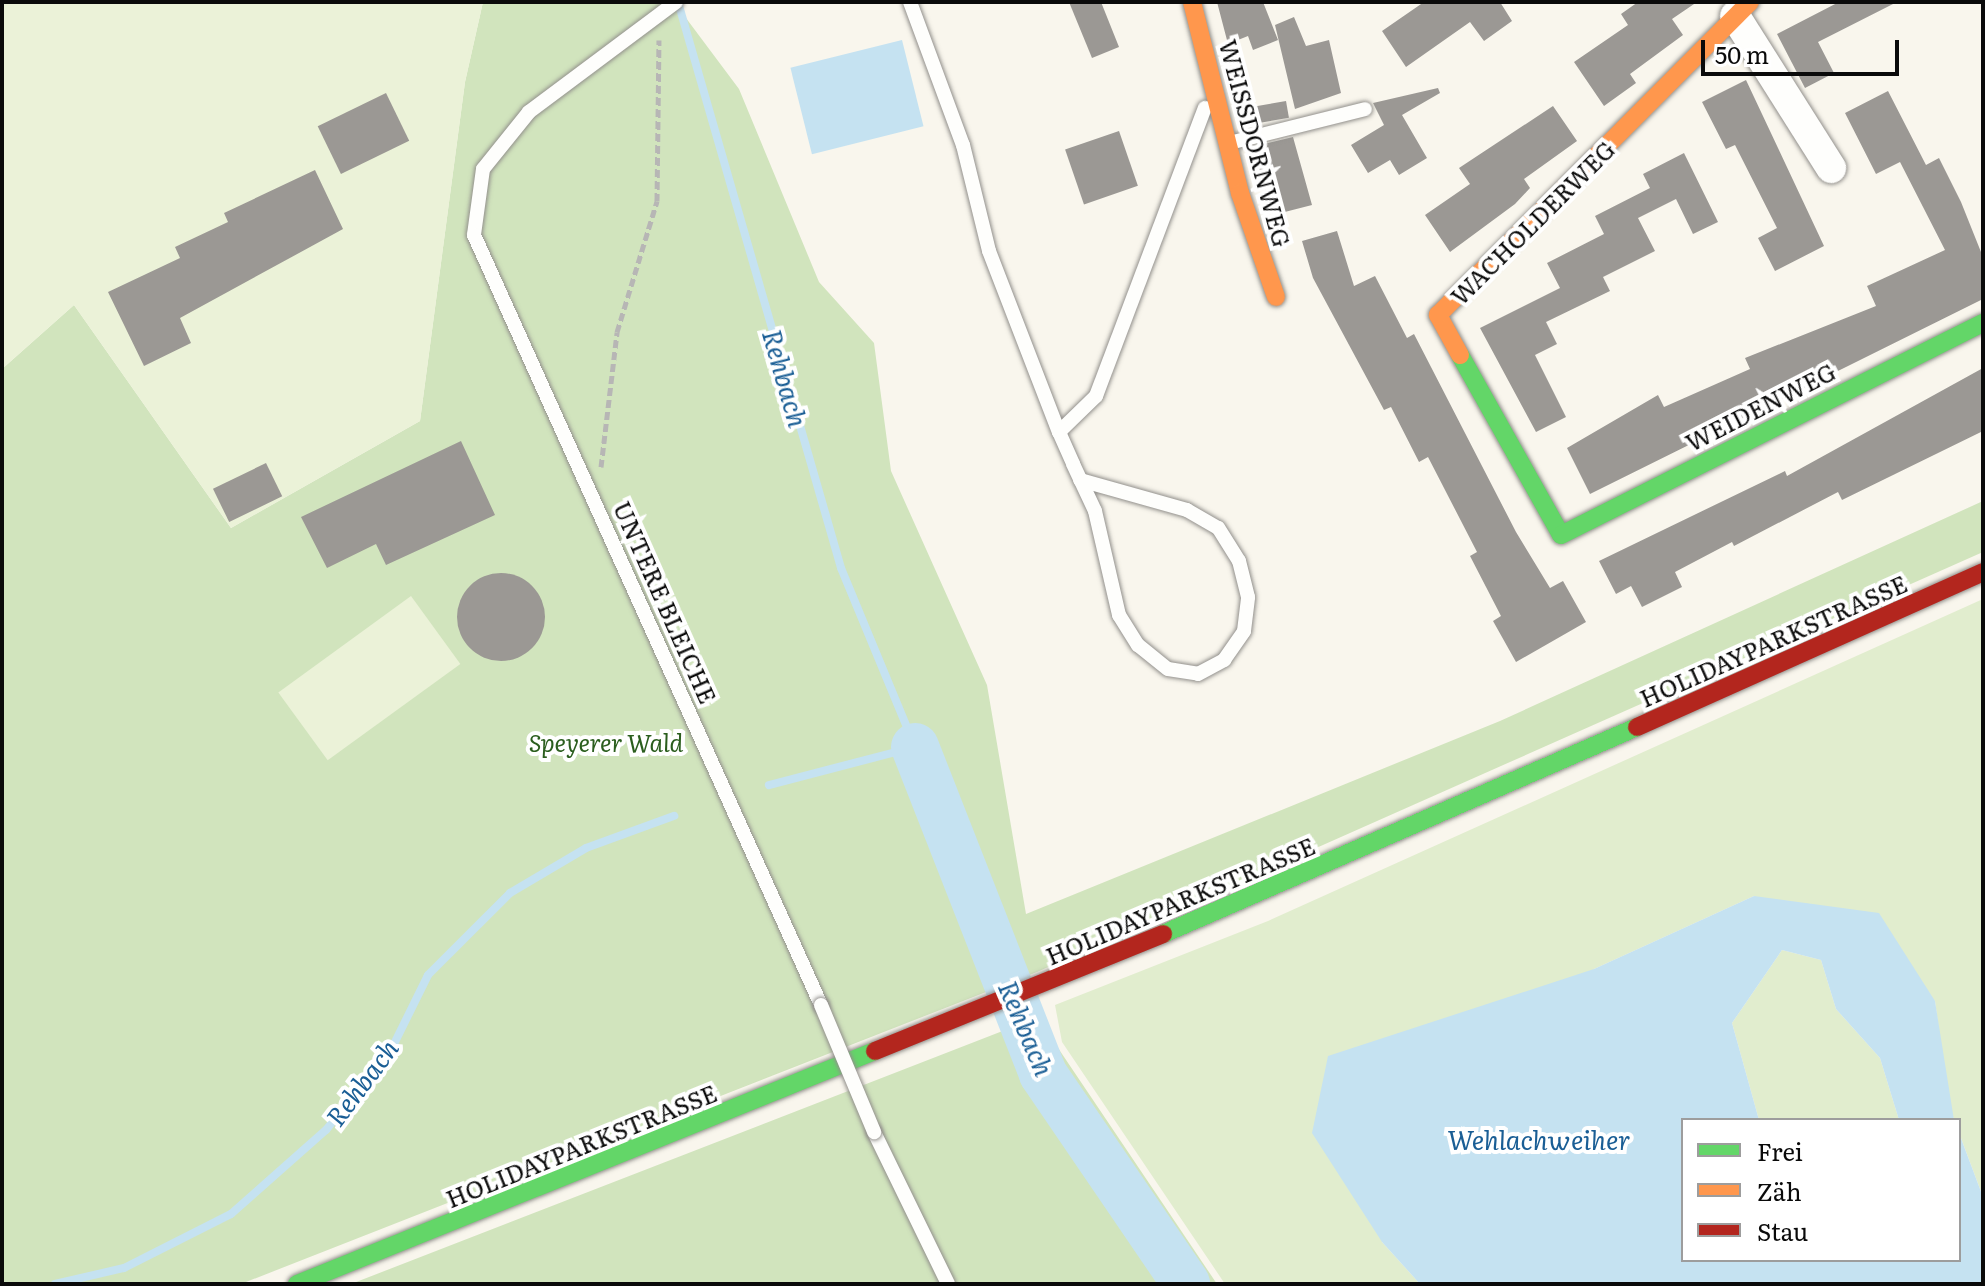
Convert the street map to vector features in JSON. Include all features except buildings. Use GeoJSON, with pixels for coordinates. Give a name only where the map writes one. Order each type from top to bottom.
{"type":"FeatureCollection","features":[{"type":"Feature","properties":{"kind":"main road","name":"WEISSDORNWEG"},"geometry":{"type":"LineString","coordinates":[[1192,2],[1228,143],[1276,297]]}},
{"type":"Feature","properties":{"kind":"main road","name":"WACHOLDERWEG"},"geometry":{"type":"LineString","coordinates":[[1561,535],[1438,315],[1743,9]]}},
{"type":"Feature","properties":{"kind":"main road","name":"WEIDENWEG"},"geometry":{"type":"LineString","coordinates":[[1561,535],[1983,323]]}},
{"type":"Feature","properties":{"kind":"main road","name":"HOLIDAYPARKSTRASSE"},"geometry":{"type":"LineString","coordinates":[[297,1284],[973,1014],[1256,897],[1983,572]]}},
{"type":"Feature","properties":{"kind":"street","name":"WACHOLDERWEG"},"geometry":{"type":"LineString","coordinates":[[1743,9],[1831,168]]}},
{"type":"Feature","properties":{"kind":"lane","name":"UNTERE BLEICHE"},"geometry":{"type":"LineString","coordinates":[[676,2],[529,112],[483,169],[474,235],[597,500],[821,1005],[874,1132],[948,1284]]}},
{"type":"Feature","properties":{"kind":"lane"},"geometry":{"type":"LineString","coordinates":[[910,2],[963,145],[989,251],[1059,432],[1080,480],[1095,511],[1119,615],[1138,645],[1168,669],[1198,674],[1224,660],[1244,631],[1248,597],[1239,561],[1218,528],[1187,510],[1080,480]]}},
{"type":"Feature","properties":{"kind":"lane"},"geometry":{"type":"LineString","coordinates":[[1059,432],[1096,396],[1163,206],[1200,131],[1212,73]]}},
{"type":"Feature","properties":{"kind":"lane"},"geometry":{"type":"LineString","coordinates":[[1228,143],[1365,109]]}},
{"type":"Feature","properties":{"kind":"path"},"geometry":{"type":"LineString","coordinates":[[597,500],[617,332],[657,201],[659,14]]}},
{"type":"Feature","properties":{"kind":"green space"},"geometry":{"type":"Polygon","coordinates":[[[2,2],[483,2],[465,82],[420,421],[231,528],[74,305],[2,369],[2,2]]]}},
{"type":"Feature","properties":{"kind":"green space","name":"Speyerer Wald"},"geometry":{"type":"Polygon","coordinates":[[[483,2],[674,2],[739,89],[819,282],[874,343],[891,471],[987,685],[1026,914],[1500,721],[1983,501],[1983,552],[1037,972],[241,1284],[2,1284],[2,369],[74,305],[231,528],[420,421],[465,82],[483,2]]]}},
{"type":"Feature","properties":{"kind":"green space"},"geometry":{"type":"Polygon","coordinates":[[[411,596],[460,664],[328,760],[278,692],[411,596]]]}},
{"type":"Feature","properties":{"kind":"green space"},"geometry":{"type":"Polygon","coordinates":[[[1983,599],[1983,1197],[1961,1138],[1961,1118],[1953,1118],[1949,1106],[1935,1001],[1754,896],[1594,969],[1382,1242],[1420,1284],[1225,1284],[1062,1042],[1055,1005],[1268,921],[1983,599]]]}},
{"type":"Feature","properties":{"kind":"green space"},"geometry":{"type":"Polygon","coordinates":[[[1782,950],[1821,960],[1836,1009],[1880,1058],[1898,1118],[1758,1118],[1732,1023],[1782,950]]]}},
{"type":"Feature","properties":{"kind":"green space"},"geometry":{"type":"Polygon","coordinates":[[[1044,1015],[1058,1048],[1217,1284],[351,1284],[1044,1015]]]}},
{"type":"Feature","properties":{"kind":"water"},"geometry":{"type":"Polygon","coordinates":[[[902,40],[924,126],[812,154],[790,68],[902,40]]]}},
{"type":"Feature","properties":{"kind":"water","name":"Wehlachweiher"},"geometry":{"type":"Polygon","coordinates":[[[1754,896],[1879,913],[1935,1001],[1954,1118],[1898,1118],[1880,1058],[1836,1009],[1821,960],[1782,950],[1732,1023],[1758,1118],[1681,1118],[1681,1262],[1961,1262],[1961,1138],[1983,1197],[1983,1284],[1420,1284],[1382,1242],[1312,1133],[1328,1056],[1594,969],[1754,896]]]}},
{"type":"Feature","properties":{"kind":"waterway","name":"Rehbach"},"geometry":{"type":"LineString","coordinates":[[678,2],[841,568],[915,747],[769,785]]}},
{"type":"Feature","properties":{"kind":"waterway","name":"Rehbach"},"geometry":{"type":"LineString","coordinates":[[915,747],[1043,1074],[1186,1284]]}},
{"type":"Feature","properties":{"kind":"waterway","name":"Rehbach"},"geometry":{"type":"LineString","coordinates":[[55,1284],[124,1268],[231,1214],[326,1130],[392,1048],[428,975],[510,893],[586,848],[674,816]]}},
{"type":"Feature","properties":{"kind":"traffic: fast"},"geometry":{"type":"LineString","coordinates":[[1460,355],[1561,535],[1983,323]]}},
{"type":"Feature","properties":{"kind":"traffic: fast"},"geometry":{"type":"LineString","coordinates":[[1163,934],[1637,727]]}},
{"type":"Feature","properties":{"kind":"traffic: fast"},"geometry":{"type":"LineString","coordinates":[[297,1284],[875,1051]]}},
{"type":"Feature","properties":{"kind":"traffic: slow"},"geometry":{"type":"LineString","coordinates":[[1192,2],[1240,193],[1276,297]]}},
{"type":"Feature","properties":{"kind":"traffic: slow"},"geometry":{"type":"LineString","coordinates":[[1460,355],[1438,315],[1750,2]]}},
{"type":"Feature","properties":{"kind":"traffic: jam"},"geometry":{"type":"LineString","coordinates":[[1637,727],[1983,572]]}},
{"type":"Feature","properties":{"kind":"traffic: jam"},"geometry":{"type":"LineString","coordinates":[[875,1051],[1163,934]]}}]}
